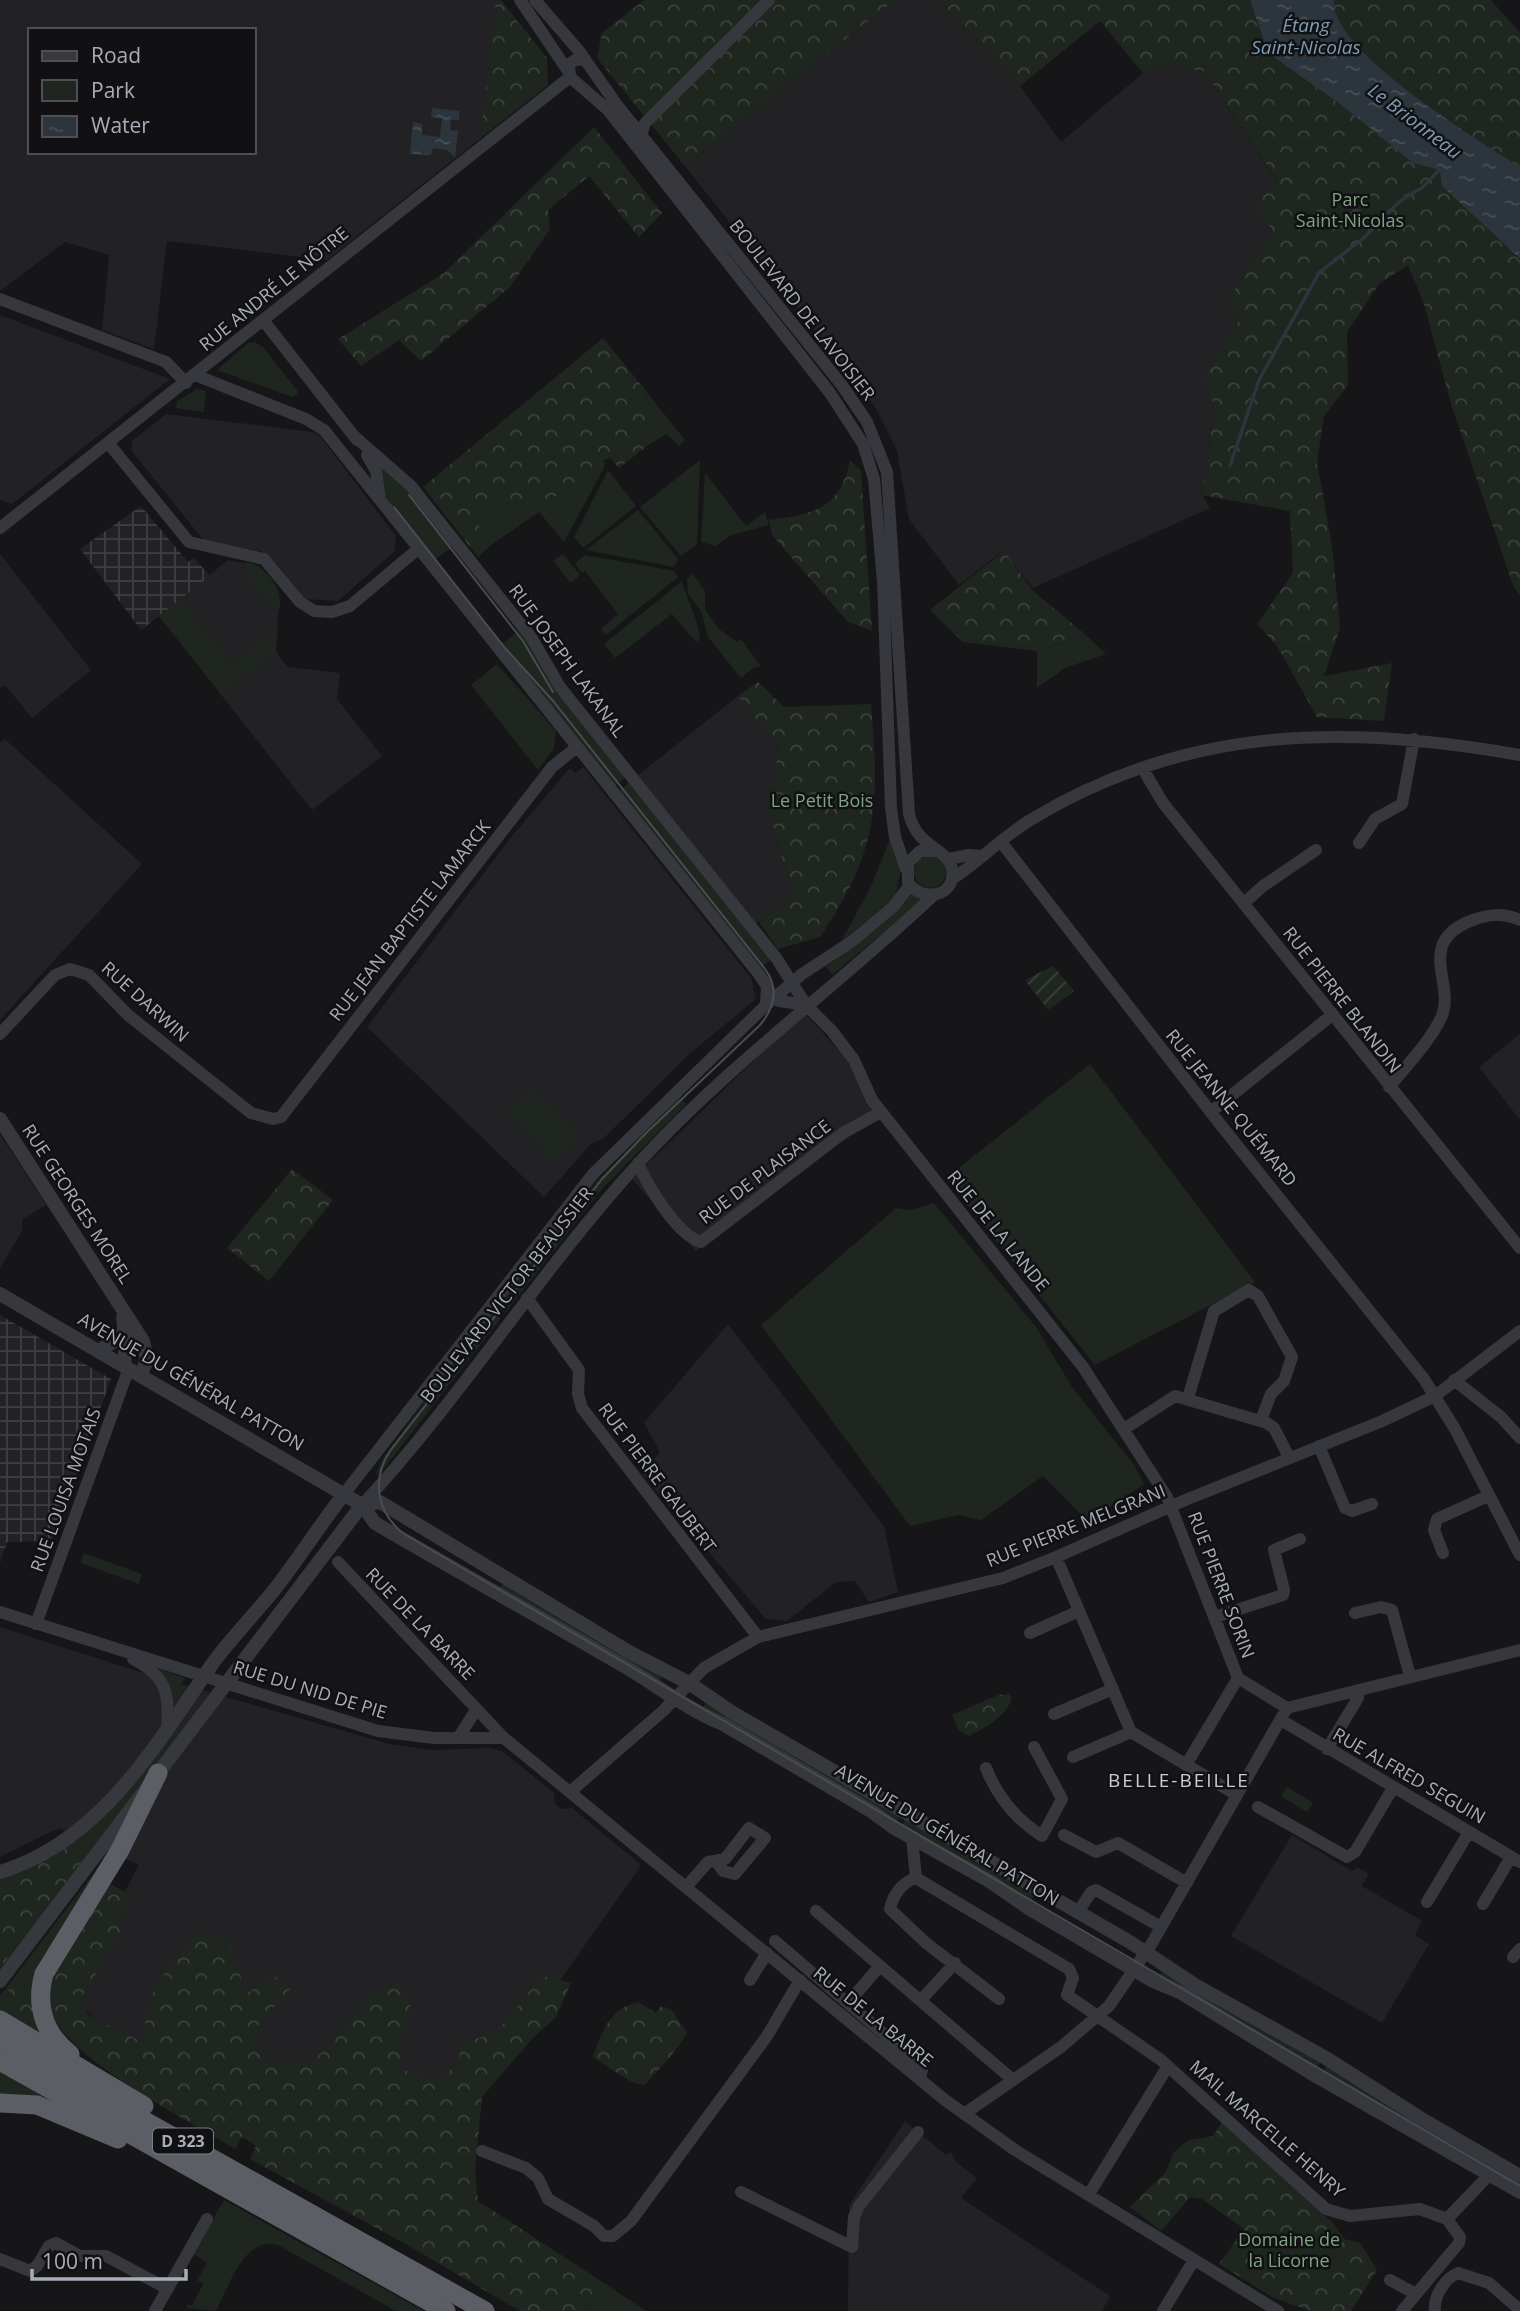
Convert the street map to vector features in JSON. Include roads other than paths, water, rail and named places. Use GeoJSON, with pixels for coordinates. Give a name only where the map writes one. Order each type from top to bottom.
{"type":"FeatureCollection","features":[{"type":"Feature","properties":{"kind":"highway"},"geometry":{"type":"LineString","coordinates":[[116,2088],[63,2049],[45,2022],[39,1996],[44,1974],[120,1850],[160,1770]]}},
{"type":"Feature","properties":{"kind":"highway"},"geometry":{"type":"LineString","coordinates":[[0,2020],[116,2088],[217,2153],[346,2226],[365,2242]]}},
{"type":"Feature","properties":{"kind":"highway","name":"D 323"},"geometry":{"type":"LineString","coordinates":[[0,2040],[485,2311]]}},
{"type":"Feature","properties":{"kind":"highway","name":"D 323"},"geometry":{"type":"LineString","coordinates":[[0,2061],[446,2311]]}},
{"type":"Feature","properties":{"kind":"highway"},"geometry":{"type":"LineString","coordinates":[[0,2105],[20,2103],[56,2112],[191,2175],[205,2176]]}},
{"type":"Feature","properties":{"kind":"street","name":"BOULEVARD DE LAVOISIER"},"geometry":{"type":"LineString","coordinates":[[520,0],[571,76],[608,110],[830,393],[863,443],[874,479],[883,581],[891,808],[895,837],[906,869]]}},
{"type":"Feature","properties":{"kind":"street","name":"BOULEVARD DE LAVOISIER"},"geometry":{"type":"LineString","coordinates":[[535,0],[859,407],[877,444],[888,486],[909,814],[918,836],[943,855]]}},
{"type":"Feature","properties":{"kind":"street"},"geometry":{"type":"LineString","coordinates":[[641,136],[645,123],[769,0]]}},
{"type":"Feature","properties":{"kind":"street"},"geometry":{"type":"LineString","coordinates":[[573,61],[587,64],[586,80],[571,76],[573,61]]}},
{"type":"Feature","properties":{"kind":"street","name":"RUE ANDRÉ LE NÔTRE"},"geometry":{"type":"LineString","coordinates":[[0,528],[571,76]]}},
{"type":"Feature","properties":{"kind":"street"},"geometry":{"type":"LineString","coordinates":[[0,299],[166,362],[190,379],[319,425],[380,500]]}},
{"type":"Feature","properties":{"kind":"street","name":"RUE JOSEPH LAKANAL"},"geometry":{"type":"LineString","coordinates":[[263,320],[354,436],[376,471],[380,500],[767,985],[770,1001]]}},
{"type":"Feature","properties":{"kind":"street","name":"RUE JOSEPH LAKANAL"},"geometry":{"type":"LineString","coordinates":[[354,436],[411,486],[531,637],[560,687],[793,982]]}},
{"type":"Feature","properties":{"kind":"street"},"geometry":{"type":"LineString","coordinates":[[109,444],[168,520],[189,542],[264,559],[300,602],[314,611],[332,612],[345,608],[418,549]]}},
{"type":"Feature","properties":{"kind":"street"},"geometry":{"type":"LineString","coordinates":[[981,856],[943,855],[920,851],[911,858],[906,869],[910,885],[921,894],[934,895],[943,891],[952,879],[1031,819],[1064,801],[1143,769],[1246,741],[1381,736],[1520,755]]}},
{"type":"Feature","properties":{"kind":"street"},"geometry":{"type":"LineString","coordinates":[[1359,843],[1375,819],[1402,804],[1414,740]]}},
{"type":"Feature","properties":{"kind":"street","name":"RUE JEAN BAPTISTE LAMARCK"},"geometry":{"type":"LineString","coordinates":[[273,1119],[285,1113],[552,767],[577,747]]}},
{"type":"Feature","properties":{"kind":"street","name":"RUE PIERRE BLANDIN"},"geometry":{"type":"LineString","coordinates":[[1143,769],[1163,803],[1388,1087],[1520,1248]]}},
{"type":"Feature","properties":{"kind":"street","name":"RUE JEANNE QUÉMARD"},"geometry":{"type":"LineString","coordinates":[[1000,842],[1435,1395],[1520,1555]]}},
{"type":"Feature","properties":{"kind":"street"},"geometry":{"type":"LineString","coordinates":[[1244,903],[1263,886],[1316,850]]}},
{"type":"Feature","properties":{"kind":"street"},"geometry":{"type":"LineString","coordinates":[[943,855],[952,879]]}},
{"type":"Feature","properties":{"kind":"street","name":"BOULEVARD VICTOR BEAUSSIER"},"geometry":{"type":"LineString","coordinates":[[0,1872],[58,1844],[102,1810],[129,1781],[205,1676],[299,1559],[344,1494],[593,1174],[770,1001],[851,942],[894,906],[910,885]]}},
{"type":"Feature","properties":{"kind":"street","name":"BOULEVARD VICTOR BEAUSSIER"},"geometry":{"type":"LineString","coordinates":[[0,1981],[362,1504],[449,1400],[578,1232],[638,1163],[806,1005],[934,895]]}},
{"type":"Feature","properties":{"kind":"street"},"geometry":{"type":"LineString","coordinates":[[1388,1087],[1442,1017],[1445,999],[1439,958],[1449,936],[1459,926],[1488,915],[1520,920]]}},
{"type":"Feature","properties":{"kind":"street","name":"RUE DARWIN"},"geometry":{"type":"LineString","coordinates":[[0,1034],[55,975],[66,970],[80,970],[89,975],[128,1015],[241,1105],[258,1116],[273,1119]]}},
{"type":"Feature","properties":{"kind":"street","name":"RUE DE LA LANDE"},"geometry":{"type":"LineString","coordinates":[[793,982],[806,1005],[832,1031],[854,1060],[872,1100],[881,1112],[1044,1315],[1124,1429],[1172,1506]]}},
{"type":"Feature","properties":{"kind":"street"},"geometry":{"type":"LineString","coordinates":[[770,1001],[806,1005]]}},
{"type":"Feature","properties":{"kind":"street"},"geometry":{"type":"LineString","coordinates":[[1212,1111],[1332,1014]]}},
{"type":"Feature","properties":{"kind":"street","name":"RUE DE PLAISANCE"},"geometry":{"type":"LineString","coordinates":[[638,1163],[648,1186],[686,1234],[701,1242],[843,1133],[881,1112]]}},
{"type":"Feature","properties":{"kind":"street","name":"RUE GEORGES MOREL"},"geometry":{"type":"LineString","coordinates":[[0,1119],[143,1341]]}},
{"type":"Feature","properties":{"kind":"street"},"geometry":{"type":"LineString","coordinates":[[624,1180],[648,1186]]}},
{"type":"Feature","properties":{"kind":"street"},"geometry":{"type":"LineString","coordinates":[[1188,1398],[1214,1311],[1249,1290],[1258,1296],[1292,1357],[1284,1381],[1271,1394],[1261,1420]]}},
{"type":"Feature","properties":{"kind":"street","name":"AVENUE DU GÉNÉRAL PATTON"},"geometry":{"type":"LineString","coordinates":[[0,1294],[362,1504],[375,1523],[634,1671],[675,1699],[734,1731],[1135,1970],[1180,1992],[1319,2077],[1520,2192]]}},
{"type":"Feature","properties":{"kind":"street","name":"RUE PIERRE GAUBERT"},"geometry":{"type":"LineString","coordinates":[[527,1298],[581,1374],[578,1394],[582,1408],[758,1637]]}},
{"type":"Feature","properties":{"kind":"street","name":"RUE GEORGES MOREL"},"geometry":{"type":"LineString","coordinates":[[121,1309],[131,1369]]}},
{"type":"Feature","properties":{"kind":"street"},"geometry":{"type":"LineString","coordinates":[[99,1351],[120,1337],[126,1327]]}},
{"type":"Feature","properties":{"kind":"street","name":"RUE PIERRE MELGRANI"},"geometry":{"type":"LineString","coordinates":[[569,1792],[675,1699],[717,1658],[758,1637],[1003,1578],[1056,1557],[1435,1395],[1520,1331]]}},
{"type":"Feature","properties":{"kind":"street"},"geometry":{"type":"LineString","coordinates":[[126,1342],[133,1339],[143,1341],[147,1359],[131,1369]]}},
{"type":"Feature","properties":{"kind":"street","name":"RUE LOUISA MOTAIS"},"geometry":{"type":"LineString","coordinates":[[36,1623],[131,1369]]}},
{"type":"Feature","properties":{"kind":"street"},"geometry":{"type":"LineString","coordinates":[[1454,1380],[1501,1417],[1520,1438]]}},
{"type":"Feature","properties":{"kind":"street"},"geometry":{"type":"LineString","coordinates":[[1124,1429],[1169,1397],[1188,1398],[1261,1420],[1274,1428],[1289,1457]]}},
{"type":"Feature","properties":{"kind":"street"},"geometry":{"type":"LineString","coordinates":[[1319,1446],[1345,1508],[1352,1511],[1372,1504]]}},
{"type":"Feature","properties":{"kind":"street"},"geometry":{"type":"LineString","coordinates":[[1443,1553],[1434,1530],[1437,1519],[1488,1496]]}},
{"type":"Feature","properties":{"kind":"street","name":"AVENUE DU GÉNÉRAL PATTON"},"geometry":{"type":"LineString","coordinates":[[362,1504],[380,1502],[617,1645],[689,1683],[733,1713],[1146,1952],[1195,1985],[1326,2058],[1520,2176]]}},
{"type":"Feature","properties":{"kind":"street","name":"RUE PIERRE SORIN"},"geometry":{"type":"LineString","coordinates":[[1172,1506],[1238,1678]]}},
{"type":"Feature","properties":{"kind":"street"},"geometry":{"type":"LineString","coordinates":[[1215,1617],[1283,1595],[1274,1550],[1300,1539]]}},
{"type":"Feature","properties":{"kind":"street"},"geometry":{"type":"LineString","coordinates":[[1056,1557],[1131,1732],[1237,1795]]}},
{"type":"Feature","properties":{"kind":"street","name":"RUE DE LA BARRE"},"geometry":{"type":"LineString","coordinates":[[338,1562],[504,1738],[767,1954],[919,2071],[964,2114],[998,2139],[1278,2311]]}},
{"type":"Feature","properties":{"kind":"street"},"geometry":{"type":"LineString","coordinates":[[1354,1613],[1381,1607],[1392,1610],[1410,1676]]}},
{"type":"Feature","properties":{"kind":"street","name":"RUE DU NID DE PIE"},"geometry":{"type":"LineString","coordinates":[[0,1611],[379,1731],[458,1738],[504,1738]]}},
{"type":"Feature","properties":{"kind":"street"},"geometry":{"type":"LineString","coordinates":[[1030,1633],[1079,1611]]}},
{"type":"Feature","properties":{"kind":"street","name":"RUE DU NID DE PIE"},"geometry":{"type":"LineString","coordinates":[[111,1648],[151,1669],[159,1677],[167,1695],[167,1730]]}},
{"type":"Feature","properties":{"kind":"street"},"geometry":{"type":"LineString","coordinates":[[1186,1765],[1238,1678],[1287,1708],[1520,1650]]}},
{"type":"Feature","properties":{"kind":"street","name":"BOULEVARD VICTOR BEAUSSIER"},"geometry":{"type":"LineString","coordinates":[[160,1770],[172,1745],[212,1686],[212,1681],[205,1676]]}},
{"type":"Feature","properties":{"kind":"street"},"geometry":{"type":"LineString","coordinates":[[1054,1714],[1112,1689]]}},
{"type":"Feature","properties":{"kind":"street"},"geometry":{"type":"LineString","coordinates":[[1327,1749],[1358,1698],[1358,1690]]}},
{"type":"Feature","properties":{"kind":"street"},"geometry":{"type":"LineString","coordinates":[[964,2114],[1099,2017],[1146,1952],[1287,1708]]}},
{"type":"Feature","properties":{"kind":"street"},"geometry":{"type":"LineString","coordinates":[[458,1738],[476,1710]]}},
{"type":"Feature","properties":{"kind":"street","name":"RUE ALFRED SEGUIN"},"geometry":{"type":"LineString","coordinates":[[1281,1720],[1516,1860]]}},
{"type":"Feature","properties":{"kind":"street"},"geometry":{"type":"LineString","coordinates":[[1073,1757],[1131,1732]]}},
{"type":"Feature","properties":{"kind":"street"},"geometry":{"type":"LineString","coordinates":[[986,1768],[998,1791],[1019,1819],[1042,1836],[1062,1799],[1034,1747]]}},
{"type":"Feature","properties":{"kind":"street"},"geometry":{"type":"LineString","coordinates":[[1258,1807],[1347,1857],[1355,1852],[1393,1788]]}},
{"type":"Feature","properties":{"kind":"street"},"geometry":{"type":"LineString","coordinates":[[1427,1902],[1469,1832]]}},
{"type":"Feature","properties":{"kind":"street"},"geometry":{"type":"LineString","coordinates":[[1064,1835],[1096,1852],[1118,1843],[1187,1883]]}},
{"type":"Feature","properties":{"kind":"street"},"geometry":{"type":"LineString","coordinates":[[912,1837],[916,1878],[907,1881],[892,1901],[890,1909],[999,1999]]}},
{"type":"Feature","properties":{"kind":"street"},"geometry":{"type":"LineString","coordinates":[[1483,1904],[1516,1860]]}},
{"type":"Feature","properties":{"kind":"street"},"geometry":{"type":"LineString","coordinates":[[686,1887],[706,1865],[717,1862]]}},
{"type":"Feature","properties":{"kind":"street","name":"MAIL MARCELLE HENRY"},"geometry":{"type":"LineString","coordinates":[[916,1878],[1069,1969],[1073,1978],[1067,1995],[1145,2046],[1326,2209],[1350,2216],[1420,2209],[1447,2219]]}},
{"type":"Feature","properties":{"kind":"street"},"geometry":{"type":"LineString","coordinates":[[1078,1912],[1096,1889],[1161,1927]]}},
{"type":"Feature","properties":{"kind":"street"},"geometry":{"type":"LineString","coordinates":[[816,1911],[879,1968],[1013,2080]]}},
{"type":"Feature","properties":{"kind":"street"},"geometry":{"type":"LineString","coordinates":[[775,1941],[848,2003],[919,2071]]}},
{"type":"Feature","properties":{"kind":"street"},"geometry":{"type":"LineString","coordinates":[[750,1980],[767,1954]]}},
{"type":"Feature","properties":{"kind":"street"},"geometry":{"type":"LineString","coordinates":[[920,2000],[954,1963]]}},
{"type":"Feature","properties":{"kind":"street"},"geometry":{"type":"LineString","coordinates":[[848,2003],[879,1968]]}},
{"type":"Feature","properties":{"kind":"street"},"geometry":{"type":"LineString","coordinates":[[482,2151],[526,2168],[538,2178],[548,2199],[594,2226],[604,2236],[614,2236],[631,2221],[767,2036],[800,1980]]}},
{"type":"Feature","properties":{"kind":"street"},"geometry":{"type":"LineString","coordinates":[[1088,2194],[1168,2066]]}},
{"type":"Feature","properties":{"kind":"street"},"geometry":{"type":"LineString","coordinates":[[741,2192],[852,2248],[854,2217],[859,2207],[918,2133]]}},
{"type":"Feature","properties":{"kind":"street"},"geometry":{"type":"LineString","coordinates":[[1402,2311],[1459,2243],[1458,2232],[1447,2219],[1490,2174]]}},
{"type":"Feature","properties":{"kind":"street"},"geometry":{"type":"LineString","coordinates":[[155,2311],[207,2219]]}},
{"type":"Feature","properties":{"kind":"street"},"geometry":{"type":"LineString","coordinates":[[0,2259],[30,2272],[37,2266],[49,2246],[56,2243],[80,2256],[106,2256],[168,2289]]}},
{"type":"Feature","properties":{"kind":"street"},"geometry":{"type":"LineString","coordinates":[[1163,2311],[1194,2260]]}},
{"type":"Feature","properties":{"kind":"street"},"geometry":{"type":"LineString","coordinates":[[1435,2311],[1434,2303],[1442,2287],[1458,2273],[1489,2283],[1520,2310]]}},
{"type":"Feature","properties":{"kind":"street"},"geometry":{"type":"LineString","coordinates":[[1390,2280],[1416,2294]]}},
{"type":"Feature","properties":{"kind":"water","name":"Étang Saint-Nicolas"},"geometry":{"type":"Polygon","coordinates":[[[1250,0],[1334,0],[1339,20],[1355,44],[1380,68],[1442,116],[1520,167],[1520,259],[1442,186],[1440,170],[1413,163],[1340,104],[1268,53],[1250,0]]]}},
{"type":"Feature","properties":{"kind":"water"},"geometry":{"type":"Polygon","coordinates":[[[432,108],[459,111],[459,120],[451,120],[450,130],[458,131],[455,157],[447,150],[433,148],[431,155],[410,154],[413,122],[422,124],[422,135],[440,137],[442,119],[431,117],[432,108]]]}},
{"type":"Feature","properties":{"kind":"waterway"},"geometry":{"type":"LineString","coordinates":[[1230,466],[1259,380],[1319,273],[1366,236],[1400,201],[1423,187],[1441,168]]}},
{"type":"Feature","properties":{"kind":"tram line"},"geometry":{"type":"LineString","coordinates":[[409,495],[523,641],[553,692]]}},
{"type":"Feature","properties":{"kind":"tram line"},"geometry":{"type":"LineString","coordinates":[[394,507],[505,648],[554,702],[765,969],[774,990],[772,1004],[760,1025],[646,1133],[602,1179],[390,1451],[380,1473],[379,1484],[380,1496],[388,1516],[404,1534],[1520,2186]]}},
{"type":"Feature","properties":{"kind":"district","name":"BELLE-BEILLE"},"geometry":{"type":"Point","coordinates":[1179,1780]}},
{"type":"Feature","properties":{"kind":"water label","name":"Le Brionneau"},"geometry":{"type":"Point","coordinates":[1415,121]}},
{"type":"Feature","properties":{"kind":"park label","name":"Parc Saint-Nicolas"},"geometry":{"type":"Point","coordinates":[1350,210]}},
{"type":"Feature","properties":{"kind":"park label","name":"Le Petit Bois"},"geometry":{"type":"Point","coordinates":[822,801]}},
{"type":"Feature","properties":{"kind":"park label","name":"Domaine de la Licorne"},"geometry":{"type":"Point","coordinates":[1289,2250]}}]}
